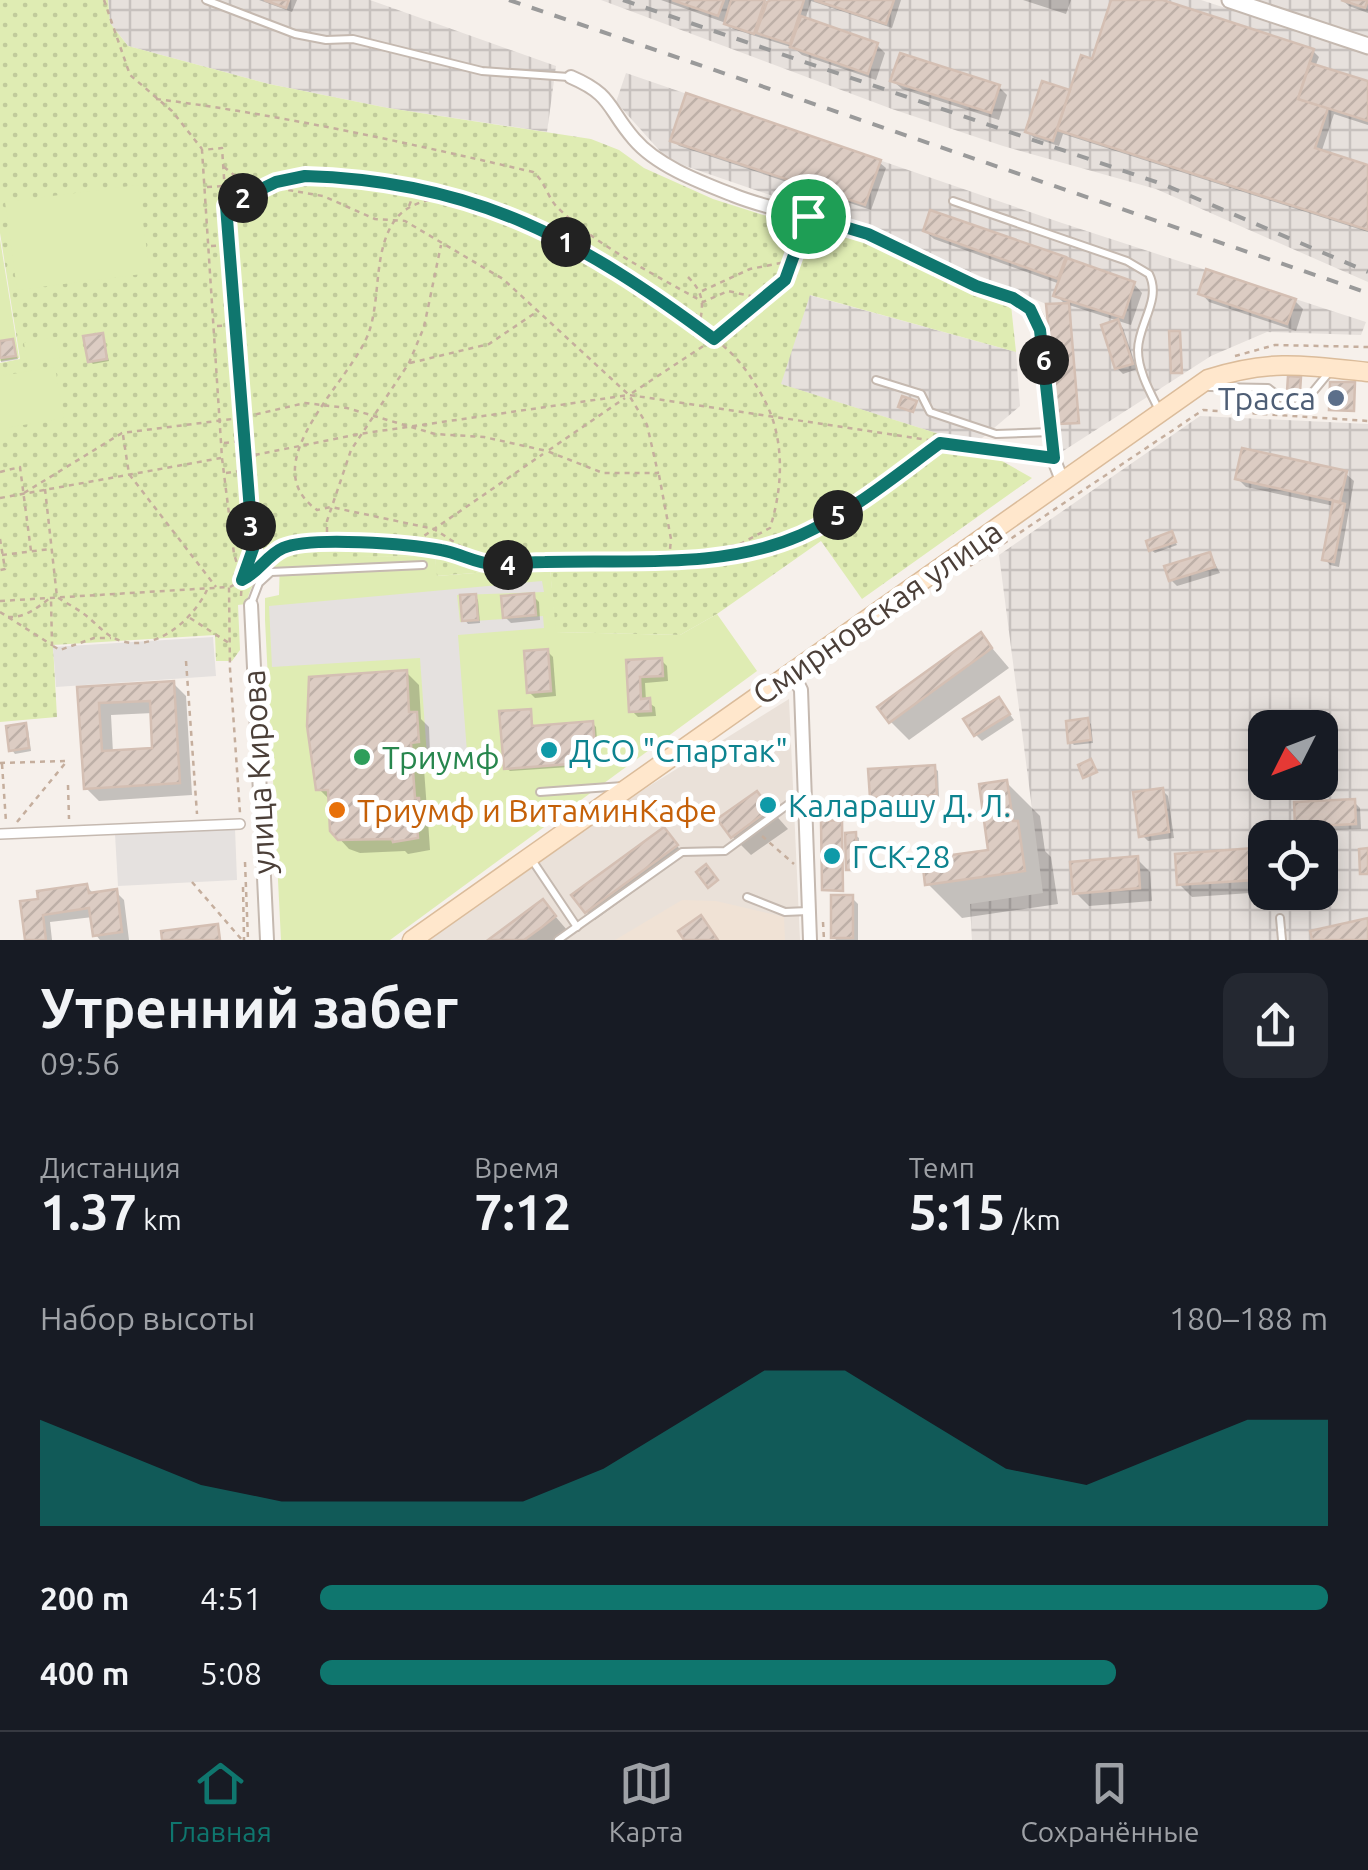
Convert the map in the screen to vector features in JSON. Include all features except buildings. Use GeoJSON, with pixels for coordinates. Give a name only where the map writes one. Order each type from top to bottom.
{"type":"FeatureCollection","features":[{"type":"Feature","properties":{"kind":"main road","name":"Смирновская улица"},"geometry":{"type":"LineString","coordinates":[[412,940],[1208,379],[1242,368],[1278,363],[1368,372]]}},
{"type":"Feature","properties":{"kind":"street"},"geometry":{"type":"LineString","coordinates":[[1230,0],[1368,46]]}},
{"type":"Feature","properties":{"kind":"street"},"geometry":{"type":"LineString","coordinates":[[570,76],[594,86],[612,103],[634,140],[667,166],[735,197],[868,234],[1030,309],[1040,330],[1054,458],[1063,480]]}},
{"type":"Feature","properties":{"kind":"street","name":"улица Кирова"},"geometry":{"type":"LineString","coordinates":[[250,605],[267,940]]}},
{"type":"Feature","properties":{"kind":"street"},"geometry":{"type":"LineString","coordinates":[[792,672],[801,690],[813,905],[810,940]]}},
{"type":"Feature","properties":{"kind":"street"},"geometry":{"type":"LineString","coordinates":[[4,834],[198,826],[240,819]]}},
{"type":"Feature","properties":{"kind":"lane"},"geometry":{"type":"LineString","coordinates":[[206,0],[311,37],[353,39],[482,70],[570,76]]}},
{"type":"Feature","properties":{"kind":"lane"},"geometry":{"type":"LineString","coordinates":[[953,201],[1128,260],[1149,274],[1154,295],[1138,350],[1140,368],[1159,412]]}},
{"type":"Feature","properties":{"kind":"lane"},"geometry":{"type":"LineString","coordinates":[[1194,388],[1268,388],[1282,398],[1307,399],[1333,368]]}},
{"type":"Feature","properties":{"kind":"lane"},"geometry":{"type":"LineString","coordinates":[[876,380],[921,394],[930,412],[989,433],[1052,432]]}},
{"type":"Feature","properties":{"kind":"lane"},"geometry":{"type":"LineString","coordinates":[[250,605],[259,583],[271,572],[423,565]]}},
{"type":"Feature","properties":{"kind":"lane"},"geometry":{"type":"LineString","coordinates":[[540,792],[629,786]]}},
{"type":"Feature","properties":{"kind":"lane"},"geometry":{"type":"LineString","coordinates":[[558,940],[682,852],[725,851],[805,792]]}},
{"type":"Feature","properties":{"kind":"lane"},"geometry":{"type":"LineString","coordinates":[[530,856],[576,927]]}},
{"type":"Feature","properties":{"kind":"lane"},"geometry":{"type":"LineString","coordinates":[[747,898],[785,912],[813,905]]}},
{"type":"Feature","properties":{"kind":"lane"},"geometry":{"type":"LineString","coordinates":[[1280,918],[1282,940]]}},
{"type":"Feature","properties":{"kind":"path"},"geometry":{"type":"LineString","coordinates":[[104,0],[130,76],[172,111],[202,150],[222,458],[234,554],[242,580],[243,605],[250,621]]}},
{"type":"Feature","properties":{"kind":"path"},"geometry":{"type":"LineString","coordinates":[[156,99],[235,109],[533,172],[544,184],[551,201],[590,234],[702,302]]}},
{"type":"Feature","properties":{"kind":"path"},"geometry":{"type":"LineString","coordinates":[[202,150],[222,148],[224,168],[240,418],[253,549],[242,580]]}},
{"type":"Feature","properties":{"kind":"path"},"geometry":{"type":"LineString","coordinates":[[224,168],[239,180],[322,196],[375,219],[405,221],[503,278],[629,396],[648,425],[671,540],[669,560]]}},
{"type":"Feature","properties":{"kind":"path"},"geometry":{"type":"LineString","coordinates":[[226,206],[264,187],[305,176],[416,186],[462,198],[546,230],[613,268],[732,353],[752,379],[770,417],[780,464],[778,500],[770,528],[740,544],[669,560]]}},
{"type":"Feature","properties":{"kind":"path"},"geometry":{"type":"LineString","coordinates":[[206,187],[225,186]]}},
{"type":"Feature","properties":{"kind":"path"},"geometry":{"type":"LineString","coordinates":[[408,208],[416,186]]}},
{"type":"Feature","properties":{"kind":"path"},"geometry":{"type":"LineString","coordinates":[[462,198],[428,199],[408,208],[395,220],[382,253],[376,306],[364,342],[319,405],[300,446],[293,480],[301,498],[317,510],[331,507],[434,529],[488,564]]}},
{"type":"Feature","properties":{"kind":"path"},"geometry":{"type":"LineString","coordinates":[[408,546],[714,339],[764,298],[785,280],[808,216]]}},
{"type":"Feature","properties":{"kind":"path"},"geometry":{"type":"LineString","coordinates":[[327,542],[331,507],[359,434],[409,364],[424,327],[441,243]]}},
{"type":"Feature","properties":{"kind":"path"},"geometry":{"type":"LineString","coordinates":[[209,246],[229,245]]}},
{"type":"Feature","properties":{"kind":"path"},"geometry":{"type":"LineString","coordinates":[[702,291],[750,269],[792,260]]}},
{"type":"Feature","properties":{"kind":"path"},"geometry":{"type":"LineString","coordinates":[[688,277],[702,291],[698,328]]}},
{"type":"Feature","properties":{"kind":"path"},"geometry":{"type":"LineString","coordinates":[[702,302],[728,290],[764,298]]}},
{"type":"Feature","properties":{"kind":"path"},"geometry":{"type":"LineString","coordinates":[[409,364],[489,344],[537,312]]}},
{"type":"Feature","properties":{"kind":"path"},"geometry":{"type":"LineString","coordinates":[[215,326],[234,325]]}},
{"type":"Feature","properties":{"kind":"path"},"geometry":{"type":"LineString","coordinates":[[244,457],[359,434],[629,396],[1054,458]]}},
{"type":"Feature","properties":{"kind":"path"},"geometry":{"type":"LineString","coordinates":[[24,493],[122,433],[240,418],[305,403],[348,408],[435,434],[484,437],[547,451],[603,473],[658,474]]}},
{"type":"Feature","properties":{"kind":"path"},"geometry":{"type":"LineString","coordinates":[[1029,525],[1203,410],[1368,421]]}},
{"type":"Feature","properties":{"kind":"path"},"geometry":{"type":"LineString","coordinates":[[122,433],[129,474],[217,588]]}},
{"type":"Feature","properties":{"kind":"path"},"geometry":{"type":"LineString","coordinates":[[222,444],[242,441]]}},
{"type":"Feature","properties":{"kind":"path"},"geometry":{"type":"LineString","coordinates":[[0,601],[229,587],[251,576],[278,550],[293,544],[408,546],[448,551],[488,564],[669,560],[750,552],[800,535],[846,512],[940,443]]}},
{"type":"Feature","properties":{"kind":"path"},"geometry":{"type":"LineString","coordinates":[[0,498],[222,458]]}},
{"type":"Feature","properties":{"kind":"path"},"geometry":{"type":"LineString","coordinates":[[0,472],[20,468],[31,551]]}},
{"type":"Feature","properties":{"kind":"path"},"geometry":{"type":"LineString","coordinates":[[224,474],[246,470]]}},
{"type":"Feature","properties":{"kind":"path"},"geometry":{"type":"LineString","coordinates":[[45,489],[54,597],[52,645]]}},
{"type":"Feature","properties":{"kind":"path"},"geometry":{"type":"LineString","coordinates":[[0,539],[4,569],[0,570]]}},
{"type":"Feature","properties":{"kind":"path"},"geometry":{"type":"LineString","coordinates":[[2,555],[51,548]]}},
{"type":"Feature","properties":{"kind":"path"},"geometry":{"type":"LineString","coordinates":[[253,549],[268,559]]}},
{"type":"Feature","properties":{"kind":"path"},"geometry":{"type":"LineString","coordinates":[[229,587],[240,819]]}},
{"type":"Feature","properties":{"kind":"path"},"geometry":{"type":"LineString","coordinates":[[0,612],[60,650],[94,638],[140,644],[153,641],[197,610],[207,589]]}},
{"type":"Feature","properties":{"kind":"path"},"geometry":{"type":"LineString","coordinates":[[7,616],[18,617],[33,611],[54,597]]}},
{"type":"Feature","properties":{"kind":"path"},"geometry":{"type":"LineString","coordinates":[[54,597],[86,615],[111,638]]}},
{"type":"Feature","properties":{"kind":"path"},"geometry":{"type":"LineString","coordinates":[[188,617],[229,643]]}},
{"type":"Feature","properties":{"kind":"path"},"geometry":{"type":"LineString","coordinates":[[186,661],[198,826]]}},
{"type":"Feature","properties":{"kind":"path"},"geometry":{"type":"LineString","coordinates":[[67,761],[4,834],[1,763],[67,761]]}},
{"type":"Feature","properties":{"kind":"path"},"geometry":{"type":"LineString","coordinates":[[68,785],[70,832]]}},
{"type":"Feature","properties":{"kind":"path"},"geometry":{"type":"LineString","coordinates":[[754,829],[795,865]]}},
{"type":"Feature","properties":{"kind":"path"},"geometry":{"type":"LineString","coordinates":[[245,862],[245,940]]}},
{"type":"Feature","properties":{"kind":"path"},"geometry":{"type":"LineString","coordinates":[[192,882],[245,940]]}},
{"type":"Feature","properties":{"kind":"path"},"geometry":{"type":"LineString","coordinates":[[243,887],[245,940]]}},
{"type":"Feature","properties":{"kind":"shaded area"},"geometry":{"type":"Polygon","coordinates":[[[108,0],[370,0],[556,66],[547,132],[388,108],[269,84],[128,46],[110,23],[108,0]]]}},
{"type":"Feature","properties":{"kind":"shaded area"},"geometry":{"type":"Polygon","coordinates":[[[601,0],[1201,0],[1368,54],[1368,282],[1156,189],[1003,146],[892,109],[601,0]]]}},
{"type":"Feature","properties":{"kind":"shaded area"},"geometry":{"type":"Polygon","coordinates":[[[1247,0],[1368,0],[1368,40],[1247,0]]]}},
{"type":"Feature","properties":{"kind":"shaded area"},"geometry":{"type":"Polygon","coordinates":[[[626,73],[1062,223],[1366,322],[1361,335],[1267,332],[1211,356],[1060,453],[1046,304],[869,229],[668,160],[616,102],[626,73]]]}},
{"type":"Feature","properties":{"kind":"shaded area"},"geometry":{"type":"Polygon","coordinates":[[[809,295],[1016,352],[1020,406],[974,445],[780,384],[809,295]]]}},
{"type":"Feature","properties":{"kind":"shaded area"},"geometry":{"type":"Polygon","coordinates":[[[1200,416],[1368,424],[1368,940],[972,940],[970,904],[1043,893],[999,555],[1200,416]]]}},
{"type":"Feature","properties":{"kind":"shaded area"},"geometry":{"type":"Polygon","coordinates":[[[542,581],[544,592],[457,595],[460,622],[543,616],[544,628],[458,635],[467,752],[427,756],[420,658],[272,667],[269,606],[542,581]]]}},
{"type":"Feature","properties":{"kind":"shaded area"},"geometry":{"type":"Polygon","coordinates":[[[213,637],[216,676],[56,687],[53,647],[213,637]]]}},
{"type":"Feature","properties":{"kind":"shaded area"},"geometry":{"type":"Polygon","coordinates":[[[789,699],[800,940],[429,940],[646,788],[789,699]]]}},
{"type":"Feature","properties":{"kind":"shaded area"},"geometry":{"type":"Polygon","coordinates":[[[235,828],[237,880],[118,886],[115,834],[235,828]]]}},
{"type":"Feature","properties":{"kind":"shaded area"},"geometry":{"type":"Polygon","coordinates":[[[682,900],[716,901],[784,917],[785,940],[615,940],[682,900]]]}},
{"type":"Feature","properties":{"kind":"green space"},"geometry":{"type":"Polygon","coordinates":[[[0,0],[108,0],[110,23],[128,46],[269,84],[388,108],[591,139],[713,199],[773,218],[859,237],[966,289],[1011,305],[1016,352],[810,295],[781,384],[974,445],[1032,478],[862,599],[821,541],[717,614],[680,635],[555,632],[550,567],[436,576],[435,556],[280,558],[280,570],[261,577],[253,585],[246,604],[238,605],[240,650],[232,661],[216,661],[215,635],[53,645],[57,717],[0,722],[0,363],[20,359],[0,233],[0,0]]]}},
{"type":"Feature","properties":{"kind":"green space"},"geometry":{"type":"Polygon","coordinates":[[[138,185],[150,273],[17,290],[5,202],[138,185]]]}},
{"type":"Feature","properties":{"kind":"green space"},"geometry":{"type":"Polygon","coordinates":[[[0,239],[19,358],[0,361],[0,239]]]}},
{"type":"Feature","properties":{"kind":"green space"},"geometry":{"type":"Polygon","coordinates":[[[56,337],[60,358],[27,363],[24,343],[56,337]]]}},
{"type":"Feature","properties":{"kind":"green space"},"geometry":{"type":"Polygon","coordinates":[[[55,367],[64,418],[0,429],[0,376],[55,367]]]}},
{"type":"Feature","properties":{"kind":"green space"},"geometry":{"type":"Polygon","coordinates":[[[435,556],[437,576],[550,567],[556,632],[680,635],[717,614],[757,671],[390,940],[281,940],[265,620],[265,598],[279,595],[280,557],[435,556]]]}},
{"type":"Feature","properties":{"kind":"railway"},"geometry":{"type":"LineString","coordinates":[[509,0],[1368,293]]}},
{"type":"Feature","properties":{"kind":"railway"},"geometry":{"type":"LineString","coordinates":[[623,0],[1165,185],[1368,272]]}},
{"type":"Feature","properties":{"kind":"place","name":"Трасса"},"geometry":{"type":"Point","coordinates":[1336,398]}},
{"type":"Feature","properties":{"kind":"place","name":"ДСО \"Спартак\""},"geometry":{"type":"Point","coordinates":[549,750]}},
{"type":"Feature","properties":{"kind":"place","name":"Триумф"},"geometry":{"type":"Point","coordinates":[362,757]}},
{"type":"Feature","properties":{"kind":"place","name":"Каларашу Д. Л."},"geometry":{"type":"Point","coordinates":[768,805]}},
{"type":"Feature","properties":{"kind":"place","name":"Триумф и ВитаминКафе"},"geometry":{"type":"Point","coordinates":[337,810]}},
{"type":"Feature","properties":{"kind":"place","name":"ГСК-28"},"geometry":{"type":"Point","coordinates":[832,856]}},
{"type":"Feature","properties":{"kind":"route"},"geometry":{"type":"LineString","coordinates":[[305,176],[416,186],[462,198],[546,230],[613,268],[714,339],[785,280],[808,216],[868,234],[1030,309],[1040,330],[1054,458],[940,443],[846,512],[800,535],[750,552],[602,563],[548,561],[517,566],[488,564],[434,548],[312,540],[278,550],[242,580],[253,549],[226,206],[276,182],[305,176]]}}]}
